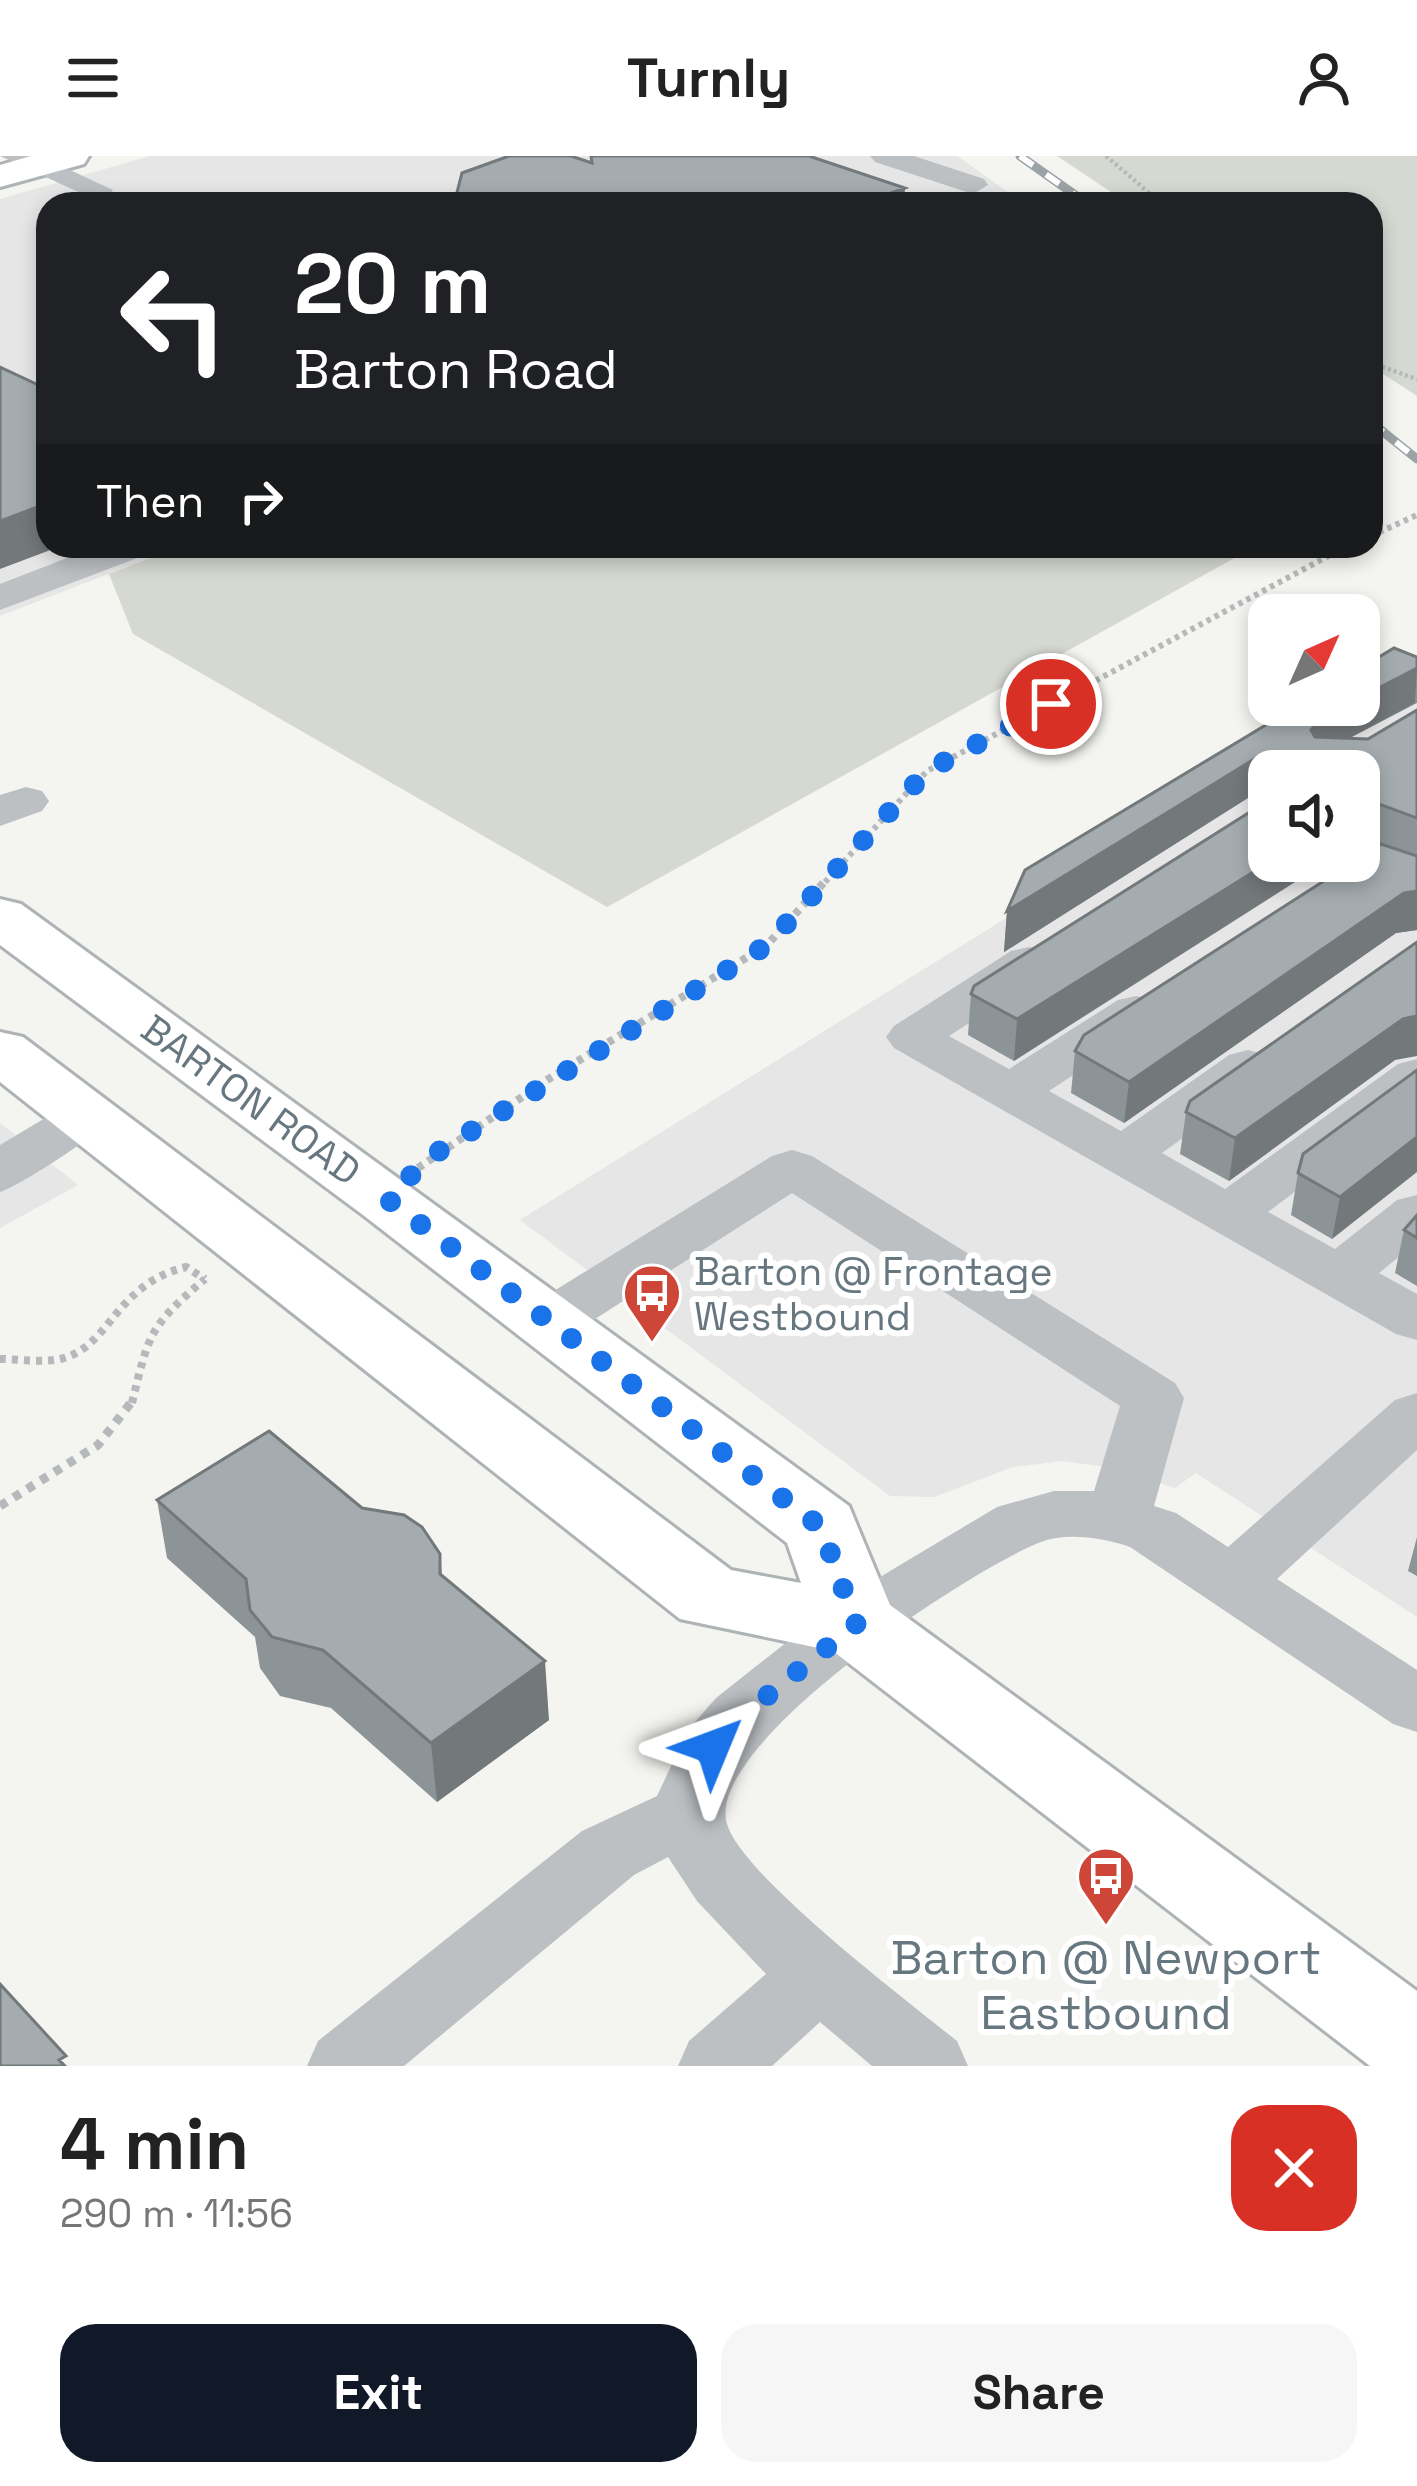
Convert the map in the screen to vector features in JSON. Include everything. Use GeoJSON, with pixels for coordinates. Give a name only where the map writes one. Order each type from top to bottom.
{"type":"FeatureCollection","features":[{"type":"Feature","properties":{"kind":"main road"},"geometry":{"type":"LineString","coordinates":[[0,176],[41,159]]}},
{"type":"Feature","properties":{"kind":"main road","name":"BARTON ROAD"},"geometry":{"type":"LineString","coordinates":[[0,917],[387,1199],[821,1527],[856,1624]]}},
{"type":"Feature","properties":{"kind":"main road"},"geometry":{"type":"LineString","coordinates":[[0,1051],[86,1118],[231,1265],[709,1598],[856,1624],[1417,2046]]}},
{"type":"Feature","properties":{"kind":"street"},"geometry":{"type":"LineString","coordinates":[[885,156],[973,184]]}},
{"type":"Feature","properties":{"kind":"street"},"geometry":{"type":"LineString","coordinates":[[928,156],[985,192]]}},
{"type":"Feature","properties":{"kind":"street"},"geometry":{"type":"LineString","coordinates":[[41,159],[98,190]]}},
{"type":"Feature","properties":{"kind":"street"},"geometry":{"type":"LineString","coordinates":[[0,598],[103,558]]}},
{"type":"Feature","properties":{"kind":"street"},"geometry":{"type":"LineString","coordinates":[[1069,937],[912,1037],[1417,1320]]}},
{"type":"Feature","properties":{"kind":"street"},"geometry":{"type":"LineString","coordinates":[[1011,1092],[1171,989]]}},
{"type":"Feature","properties":{"kind":"street"},"geometry":{"type":"LineString","coordinates":[[1123,1155],[1280,1044]]}},
{"type":"Feature","properties":{"kind":"street"},"geometry":{"type":"LineString","coordinates":[[1228,1214],[1417,1075]]}},
{"type":"Feature","properties":{"kind":"street"},"geometry":{"type":"LineString","coordinates":[[0,1174],[33,1146],[86,1118]]}},
{"type":"Feature","properties":{"kind":"street"},"geometry":{"type":"LineString","coordinates":[[549,1321],[792,1168],[1153,1398],[1119,1517]]}},
{"type":"Feature","properties":{"kind":"street"},"geometry":{"type":"LineString","coordinates":[[1340,1276],[1417,1214]]}},
{"type":"Feature","properties":{"kind":"street"},"geometry":{"type":"LineString","coordinates":[[1231,1582],[1417,1415]]}},
{"type":"Feature","properties":{"kind":"street"},"geometry":{"type":"LineString","coordinates":[[929,2066],[732,1889],[697,1847],[688,1814],[713,1747],[740,1718],[856,1624],[1022,1523],[1105,1512],[1153,1530],[1417,1705]]}},
{"type":"Feature","properties":{"kind":"street"},"geometry":{"type":"LineString","coordinates":[[346,2066],[608,1853],[688,1814]]}},
{"type":"Feature","properties":{"kind":"street"},"geometry":{"type":"LineString","coordinates":[[717,2066],[821,1973]]}},
{"type":"Feature","properties":{"kind":"path"},"geometry":{"type":"LineString","coordinates":[[1106,156],[1148,192]]}},
{"type":"Feature","properties":{"kind":"path"},"geometry":{"type":"LineString","coordinates":[[1383,367],[1417,379]]}},
{"type":"Feature","properties":{"kind":"path"},"geometry":{"type":"LineString","coordinates":[[1383,531],[1417,515]]}},
{"type":"Feature","properties":{"kind":"path"},"geometry":{"type":"LineString","coordinates":[[387,1199],[430,1157],[767,945],[927,771],[1325,558]]}},
{"type":"Feature","properties":{"kind":"path"},"geometry":{"type":"LineString","coordinates":[[0,1359],[61,1360],[84,1350],[115,1309],[158,1274],[231,1265]]}},
{"type":"Feature","properties":{"kind":"path"},"geometry":{"type":"LineString","coordinates":[[0,1506],[98,1444],[133,1401],[140,1360],[158,1320],[231,1265]]}},
{"type":"Feature","properties":{"kind":"shaded area"},"geometry":{"type":"Polygon","coordinates":[[[150,156],[957,156],[1008,192],[36,192],[36,558],[149,558],[0,616],[0,199],[150,156]]]}},
{"type":"Feature","properties":{"kind":"shaded area"},"geometry":{"type":"Polygon","coordinates":[[[1057,156],[1417,156],[1417,396],[1383,374],[1383,192],[1111,192],[1057,156]]]}},
{"type":"Feature","properties":{"kind":"shaded area"},"geometry":{"type":"Polygon","coordinates":[[[150,558],[1234,558],[607,907],[133,634],[109,574],[150,558]]]}},
{"type":"Feature","properties":{"kind":"shaded area"},"geometry":{"type":"Polygon","coordinates":[[[1417,663],[1417,1617],[1196,1473],[1175,1488],[1108,1467],[1062,1461],[1013,1467],[934,1497],[890,1496],[520,1220],[1248,768],[1248,882],[1380,882],[1380,750],[1277,750],[1315,726],[1380,726],[1380,690],[1417,663]]]}},
{"type":"Feature","properties":{"kind":"shaded area"},"geometry":{"type":"Polygon","coordinates":[[[0,1123],[78,1185],[0,1228],[0,1123]]]}},
{"type":"Feature","properties":{"kind":"building"},"geometry":{"type":"Polygon","coordinates":[[[509,156],[571,156],[592,163],[591,156],[809,156],[905,188],[894,192],[457,192],[462,173],[509,156]]]}},
{"type":"Feature","properties":{"kind":"building"},"geometry":{"type":"Polygon","coordinates":[[[0,367],[36,384],[36,508],[0,521],[0,367]]]}},
{"type":"Feature","properties":{"kind":"building"},"geometry":{"type":"Polygon","coordinates":[[[1394,648],[1417,657],[1417,668],[1380,687],[1380,656],[1394,648]]]}},
{"type":"Feature","properties":{"kind":"building"},"geometry":{"type":"Polygon","coordinates":[[[1417,710],[1417,818],[1380,804],[1380,750],[1248,750],[1248,763],[1007,911],[1025,870],[1264,726],[1314,726],[1315,737],[1368,739],[1417,710]]]}},
{"type":"Feature","properties":{"kind":"building"},"geometry":{"type":"Polygon","coordinates":[[[1248,813],[1248,875],[1017,1019],[971,994],[974,986],[1248,813]]]}},
{"type":"Feature","properties":{"kind":"building"},"geometry":{"type":"Polygon","coordinates":[[[1380,845],[1417,856],[1417,891],[1404,893],[1129,1082],[1075,1051],[1084,1035],[1322,882],[1380,882],[1380,845]]]}},
{"type":"Feature","properties":{"kind":"building"},"geometry":{"type":"Polygon","coordinates":[[[1417,942],[1417,1016],[1403,1019],[1235,1138],[1186,1112],[1190,1101],[1417,942]]]}},
{"type":"Feature","properties":{"kind":"building"},"geometry":{"type":"Polygon","coordinates":[[[1417,1070],[1417,1137],[1340,1197],[1298,1173],[1303,1154],[1417,1070]]]}},
{"type":"Feature","properties":{"kind":"building"},"geometry":{"type":"Polygon","coordinates":[[[1417,1215],[1417,1238],[1404,1230],[1417,1215]]]}},
{"type":"Feature","properties":{"kind":"building"},"geometry":{"type":"Polygon","coordinates":[[[269,1431],[362,1508],[404,1515],[422,1527],[440,1554],[440,1574],[545,1661],[431,1743],[323,1650],[272,1637],[250,1610],[246,1579],[157,1500],[269,1431]]]}},
{"type":"Feature","properties":{"kind":"building"},"geometry":{"type":"Polygon","coordinates":[[[0,1984],[66,2056],[59,2060],[65,2066],[0,2066],[0,1984]]]}},
{"type":"Feature","properties":{"kind":"railway"},"geometry":{"type":"LineString","coordinates":[[1020,156],[1071,192]]}},
{"type":"Feature","properties":{"kind":"railway"},"geometry":{"type":"LineString","coordinates":[[1383,432],[1417,459]]}},
{"type":"Feature","properties":{"kind":"place","name":"Barton @ Frontage Westbound"},"geometry":{"type":"Point","coordinates":[652,1344]}},
{"type":"Feature","properties":{"kind":"place","name":"Barton @ Newport Eastbound"},"geometry":{"type":"Point","coordinates":[1106,1927]}},
{"type":"Feature","properties":{"kind":"route"},"geometry":{"type":"LineString","coordinates":[[713,1747],[740,1718],[856,1624],[821,1527],[387,1199],[430,1157],[767,945],[927,771],[1051,704]]}}]}
